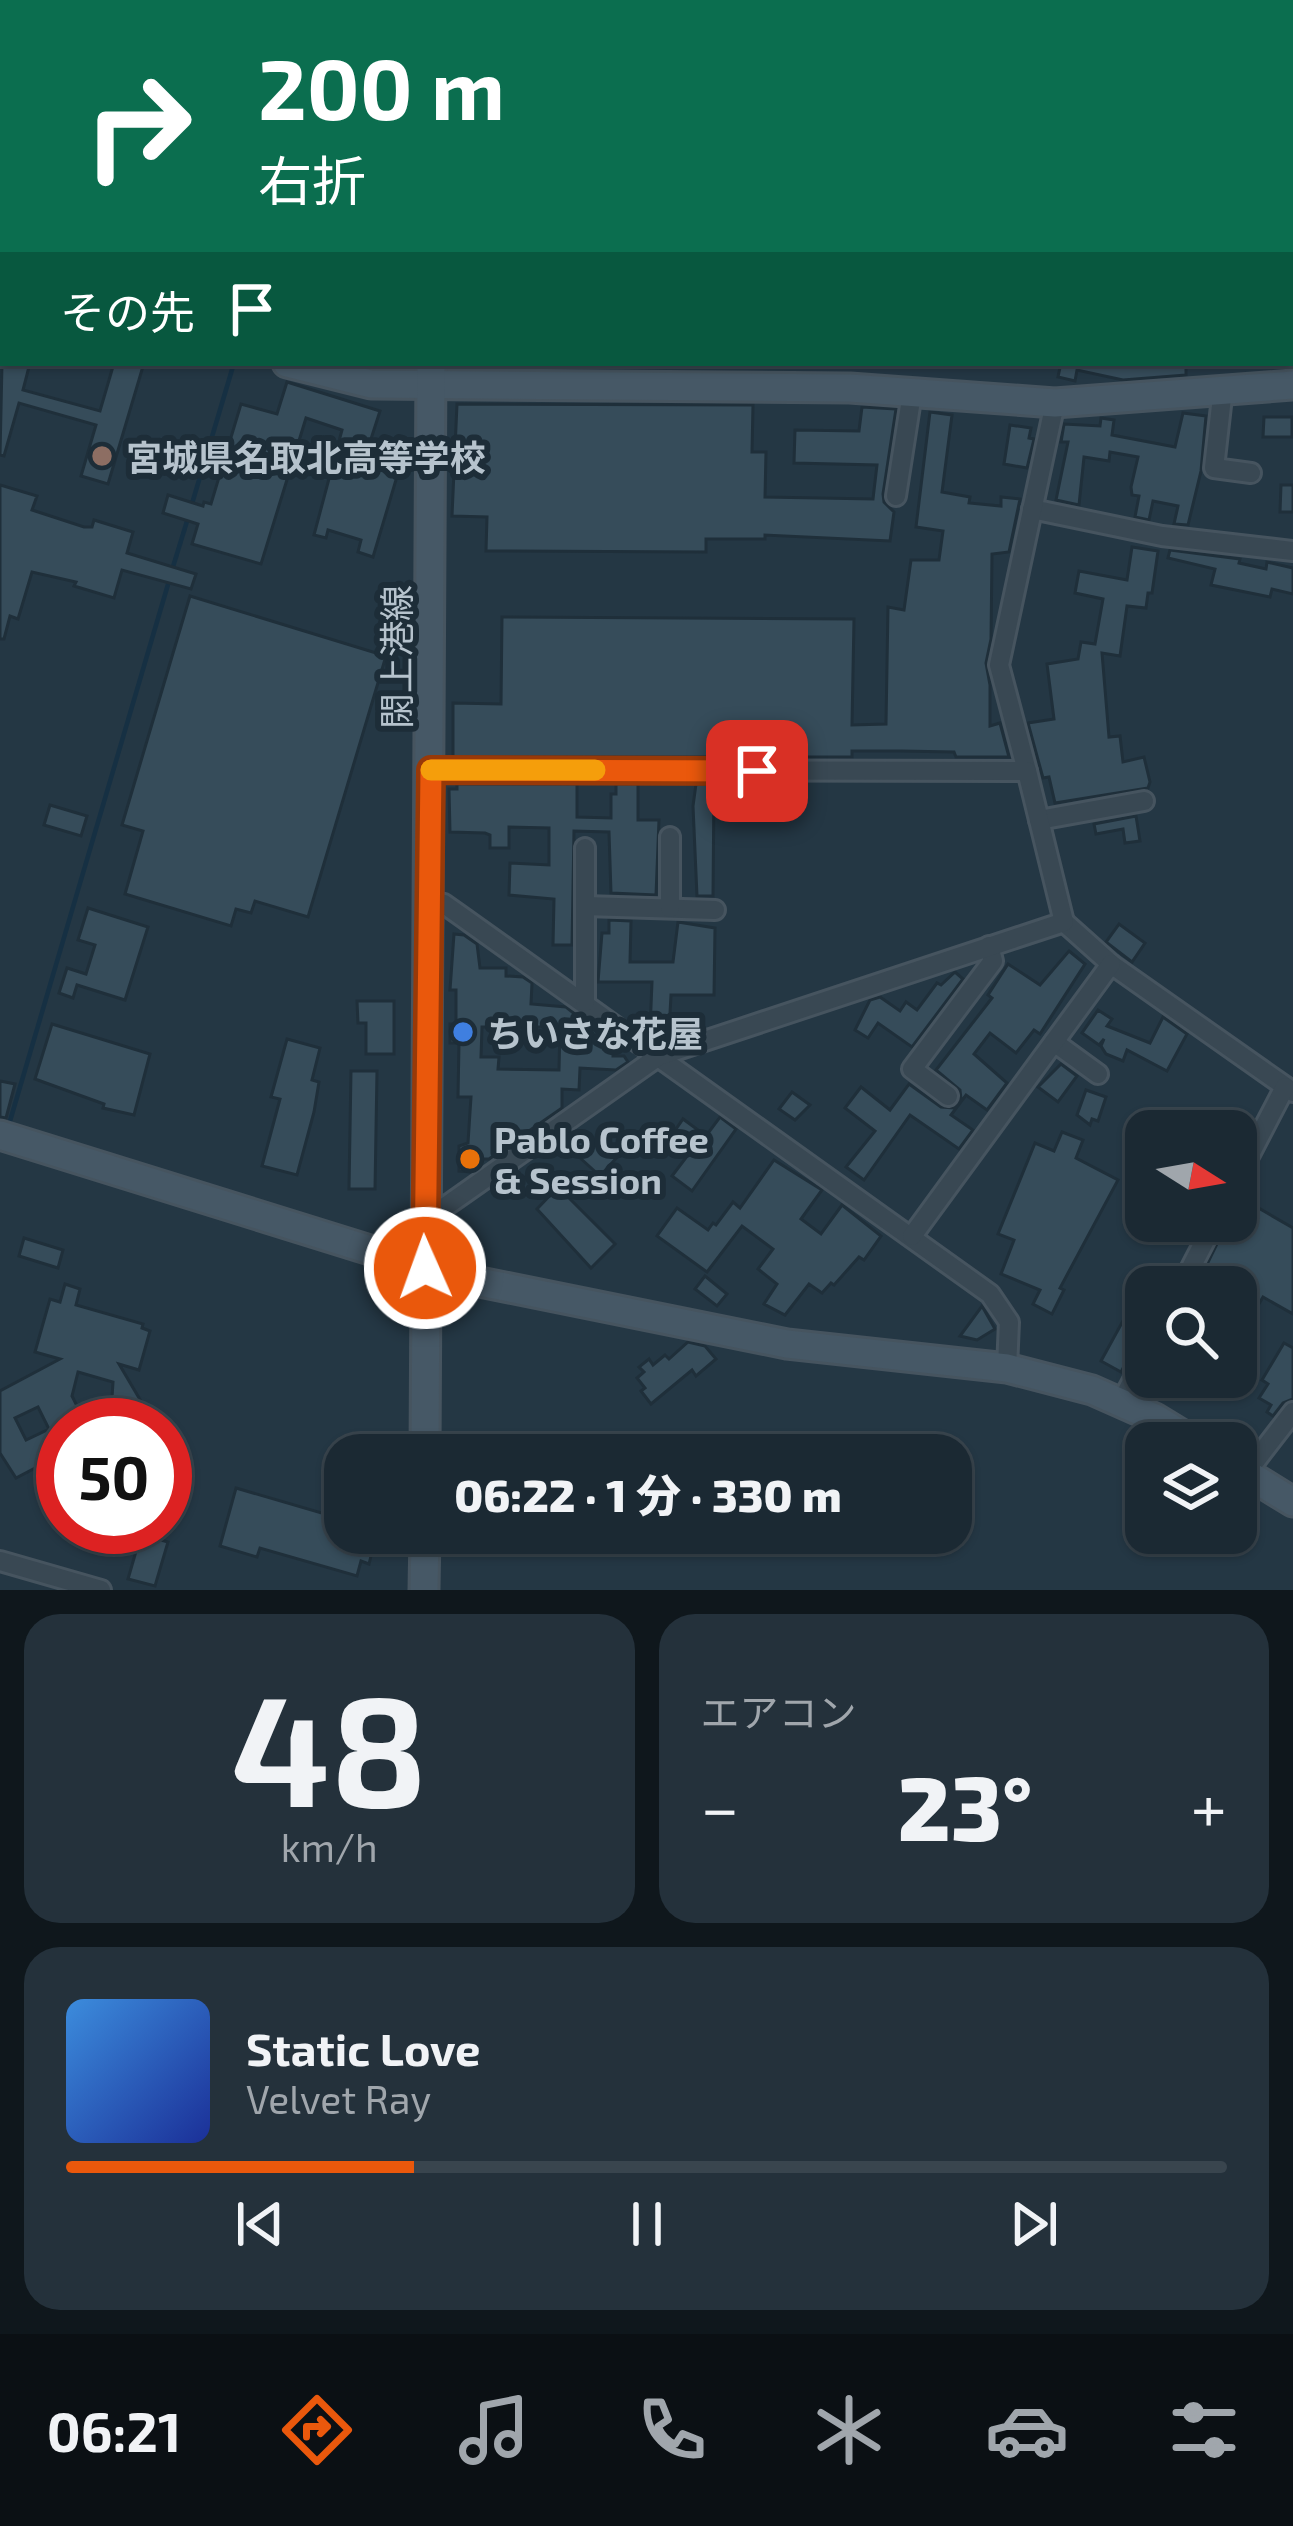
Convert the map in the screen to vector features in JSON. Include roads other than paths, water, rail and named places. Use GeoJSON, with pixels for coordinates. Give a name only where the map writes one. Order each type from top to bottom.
{"type":"FeatureCollection","features":[{"type":"Feature","properties":{"kind":"street"},"geometry":{"type":"LineString","coordinates":[[299,366],[370,384],[432,375],[850,376],[912,393],[1055,403],[1293,385]]}},
{"type":"Feature","properties":{"kind":"street","name":"閖上港線"},"geometry":{"type":"LineString","coordinates":[[425,1434],[432,375]]}},
{"type":"Feature","properties":{"kind":"street"},"geometry":{"type":"LineString","coordinates":[[1223,388],[1214,468],[1251,473]]}},
{"type":"Feature","properties":{"kind":"street"},"geometry":{"type":"LineString","coordinates":[[896,496],[912,393]]}},
{"type":"Feature","properties":{"kind":"street"},"geometry":{"type":"LineString","coordinates":[[1055,403],[999,664],[1064,922],[1111,964],[1289,1090],[1257,1145]]}},
{"type":"Feature","properties":{"kind":"street"},"geometry":{"type":"LineString","coordinates":[[1032,509],[1162,536],[1293,551]]}},
{"type":"Feature","properties":{"kind":"street"},"geometry":{"type":"LineString","coordinates":[[431,770],[1027,771]]}},
{"type":"Feature","properties":{"kind":"street"},"geometry":{"type":"LineString","coordinates":[[1039,820],[1144,801]]}},
{"type":"Feature","properties":{"kind":"street"},"geometry":{"type":"LineString","coordinates":[[670,837],[670,908]]}},
{"type":"Feature","properties":{"kind":"street"},"geometry":{"type":"LineString","coordinates":[[585,848],[585,1002]]}},
{"type":"Feature","properties":{"kind":"street"},"geometry":{"type":"LineString","coordinates":[[429,902],[444,904],[585,1002],[990,1294],[1005,1311],[1011,1335],[1006,1368]]}},
{"type":"Feature","properties":{"kind":"street"},"geometry":{"type":"LineString","coordinates":[[585,906],[715,910]]}},
{"type":"Feature","properties":{"kind":"street"},"geometry":{"type":"LineString","coordinates":[[424,1210],[439,1211],[658,1056],[1064,922]]}},
{"type":"Feature","properties":{"kind":"street"},"geometry":{"type":"LineString","coordinates":[[948,1096],[911,1069],[993,961],[989,946]]}},
{"type":"Feature","properties":{"kind":"street"},"geometry":{"type":"LineString","coordinates":[[912,1236],[1111,964]]}},
{"type":"Feature","properties":{"kind":"street"},"geometry":{"type":"LineString","coordinates":[[1054,1042],[1098,1074]]}},
{"type":"Feature","properties":{"kind":"street"},"geometry":{"type":"LineString","coordinates":[[0,1136],[460,1278],[787,1344],[1006,1368],[1092,1390],[1157,1422]]}},
{"type":"Feature","properties":{"kind":"street"},"geometry":{"type":"LineString","coordinates":[[1121,1403],[1125,1395]]}},
{"type":"Feature","properties":{"kind":"street"},"geometry":{"type":"LineString","coordinates":[[1257,1452],[1293,1412]]}},
{"type":"Feature","properties":{"kind":"street"},"geometry":{"type":"LineString","coordinates":[[1257,1480],[1293,1502]]}},
{"type":"Feature","properties":{"kind":"street"},"geometry":{"type":"LineString","coordinates":[[424,1554],[424,1590]]}},
{"type":"Feature","properties":{"kind":"street"},"geometry":{"type":"LineString","coordinates":[[0,1561],[101,1590]]}},
{"type":"Feature","properties":{"kind":"waterway"},"geometry":{"type":"LineString","coordinates":[[191,507],[233,366]]}},
{"type":"Feature","properties":{"kind":"waterway"},"geometry":{"type":"LineString","coordinates":[[172,570],[188,518]]}},
{"type":"Feature","properties":{"kind":"waterway"},"geometry":{"type":"LineString","coordinates":[[10,1121],[169,581]]}},
{"type":"Feature","properties":{"kind":"place","name":"宮城県名取北高等学校"},"geometry":{"type":"Point","coordinates":[102,456]}},
{"type":"Feature","properties":{"kind":"place","name":"ちいさな花屋"},"geometry":{"type":"Point","coordinates":[463,1032]}},
{"type":"Feature","properties":{"kind":"place","name":"Pablo Coffee & Session"},"geometry":{"type":"Point","coordinates":[470,1159]}}]}
